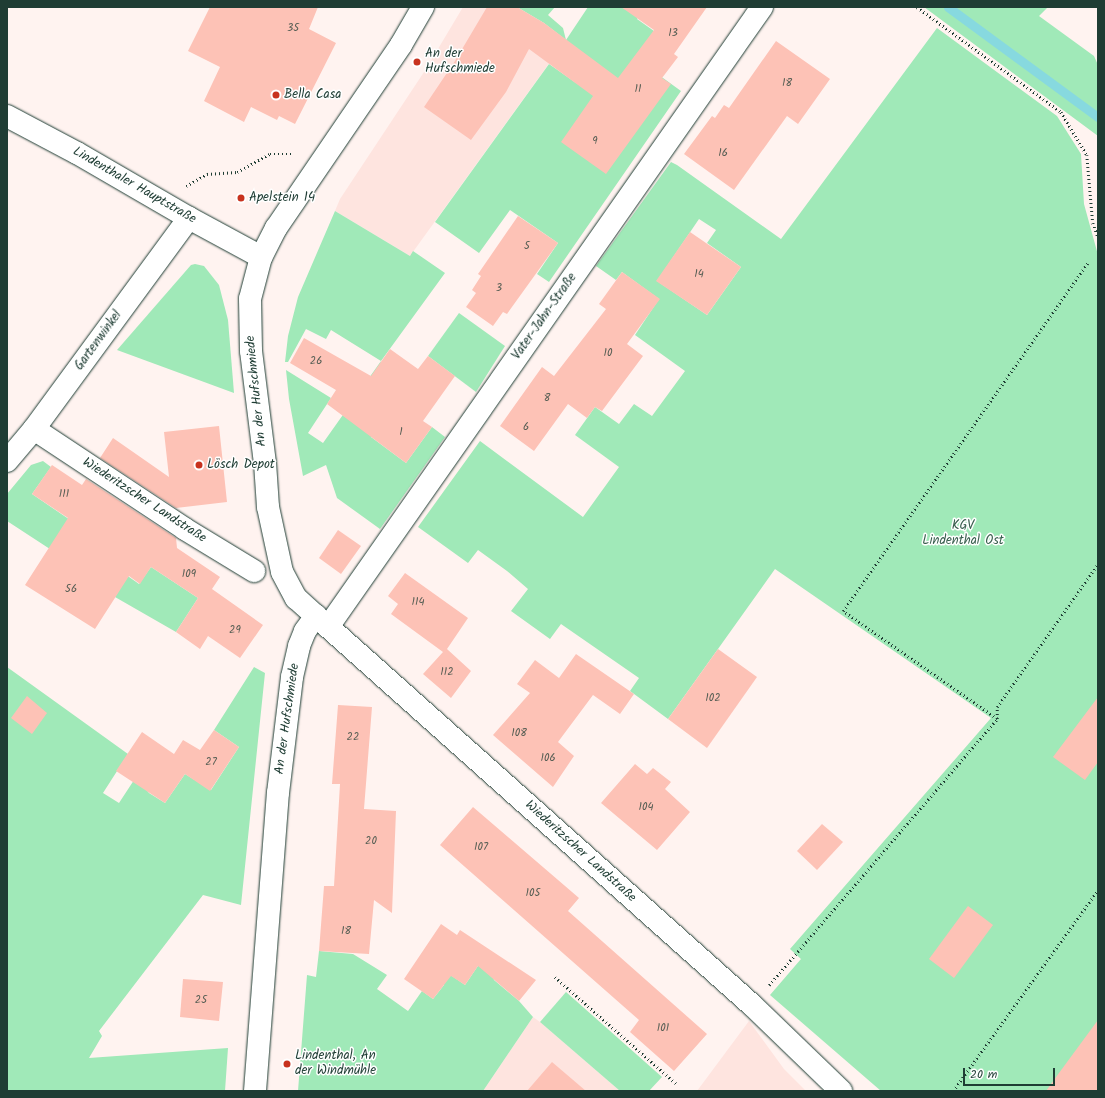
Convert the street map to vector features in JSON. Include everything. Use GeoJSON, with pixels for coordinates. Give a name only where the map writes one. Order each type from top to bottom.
{"type":"FeatureCollection","features":[{"type":"Feature","properties":{"kind":"street","name":"An der Hufschmiede"},"geometry":{"type":"LineString","coordinates":[[254,1091],[278,793],[292,677],[299,646],[305,631],[322,622],[296,598],[282,572],[268,507],[265,463],[251,351],[250,299],[261,257],[276,228],[401,45],[423,7]]}},
{"type":"Feature","properties":{"kind":"street","name":"Vater-Jahn-Straße"},"geometry":{"type":"LineString","coordinates":[[322,622],[762,7]]}},
{"type":"Feature","properties":{"kind":"street","name":"Lindenthaler Hauptstraße"},"geometry":{"type":"LineString","coordinates":[[7,116],[77,153],[189,218],[261,257]]}},
{"type":"Feature","properties":{"kind":"street","name":"Gartenwinkel"},"geometry":{"type":"LineString","coordinates":[[7,461],[34,429],[189,218]]}},
{"type":"Feature","properties":{"kind":"street","name":"Wiederitzscher Landstraße"},"geometry":{"type":"LineString","coordinates":[[34,429],[185,529],[254,571]]}},
{"type":"Feature","properties":{"kind":"street","name":"Wiederitzscher Landstraße"},"geometry":{"type":"LineString","coordinates":[[322,622],[752,1005],[841,1091]]}},
{"type":"Feature","properties":{"kind":"path"},"geometry":{"type":"LineString","coordinates":[[917,7],[1061,112],[1087,155],[1093,223],[1098,237]]}},
{"type":"Feature","properties":{"kind":"path"},"geometry":{"type":"LineString","coordinates":[[160,201],[206,174],[237,172],[270,154],[326,154]]}},
{"type":"Feature","properties":{"kind":"path"},"geometry":{"type":"LineString","coordinates":[[997,719],[843,611],[1088,262]]}},
{"type":"Feature","properties":{"kind":"path"},"geometry":{"type":"LineString","coordinates":[[763,980],[769,985],[997,719],[997,707],[1098,564]]}},
{"type":"Feature","properties":{"kind":"path"},"geometry":{"type":"LineString","coordinates":[[953,1091],[1098,890]]}},
{"type":"Feature","properties":{"kind":"path"},"geometry":{"type":"LineString","coordinates":[[555,977],[677,1084]]}},
{"type":"Feature","properties":{"kind":"shaded area"},"geometry":{"type":"Polygon","coordinates":[[[463,7],[517,7],[544,23],[566,40],[410,256],[335,211],[340,199],[426,69],[463,7]]]}},
{"type":"Feature","properties":{"kind":"shaded area"},"geometry":{"type":"Polygon","coordinates":[[[533,1017],[540,1022],[620,1091],[483,1091],[533,1017]]]}},
{"type":"Feature","properties":{"kind":"shaded area"},"geometry":{"type":"Polygon","coordinates":[[[749,1021],[784,1069],[806,1091],[697,1091],[749,1021]]]}},
{"type":"Feature","properties":{"kind":"green space"},"geometry":{"type":"Polygon","coordinates":[[[517,7],[555,7],[548,15],[563,28],[566,40],[544,23],[517,7]]]}},
{"type":"Feature","properties":{"kind":"green space"},"geometry":{"type":"Polygon","coordinates":[[[588,7],[645,7],[637,19],[678,48],[634,57],[681,91],[549,282],[537,274],[558,243],[510,210],[479,253],[435,222],[549,64],[576,83],[566,40],[588,7]]]}},
{"type":"Feature","properties":{"kind":"green space"},"geometry":{"type":"Polygon","coordinates":[[[924,7],[1048,7],[1039,16],[1094,56],[1098,65],[1098,136],[924,7]]]}},
{"type":"Feature","properties":{"kind":"green space","name":"KGV Lindenthal Ost"},"geometry":{"type":"Polygon","coordinates":[[[937,28],[1057,116],[1081,154],[1084,204],[1098,255],[1098,1091],[881,1091],[770,995],[801,959],[790,949],[991,718],[775,569],[668,719],[630,691],[639,678],[561,624],[550,639],[511,611],[528,589],[507,571],[478,550],[468,563],[418,527],[480,441],[583,517],[619,467],[575,435],[595,407],[619,424],[634,404],[652,416],[685,371],[635,335],[659,299],[622,272],[616,280],[596,266],[671,162],[781,239],[937,28]],[[699,219],[657,281],[707,315],[741,267],[707,243],[716,230],[699,219]]]}},
{"type":"Feature","properties":{"kind":"green space"},"geometry":{"type":"Polygon","coordinates":[[[335,211],[410,256],[413,251],[445,273],[381,361],[331,330],[326,339],[306,329],[288,362],[285,362],[288,336],[298,297],[335,211]]]}},
{"type":"Feature","properties":{"kind":"green space"},"geometry":{"type":"Polygon","coordinates":[[[195,264],[204,266],[219,285],[228,320],[234,393],[117,350],[191,265],[195,264]]]}},
{"type":"Feature","properties":{"kind":"green space"},"geometry":{"type":"Polygon","coordinates":[[[459,313],[505,346],[476,392],[428,356],[459,313]]]}},
{"type":"Feature","properties":{"kind":"green space"},"geometry":{"type":"Polygon","coordinates":[[[381,361],[371,437],[406,463],[432,427],[445,437],[380,529],[337,498],[326,465],[303,476],[289,399],[286,370],[331,398],[308,433],[323,443],[381,361]]]}},
{"type":"Feature","properties":{"kind":"green space"},"geometry":{"type":"Polygon","coordinates":[[[43,461],[51,467],[32,494],[76,524],[115,567],[139,584],[151,567],[198,598],[176,632],[115,597],[102,583],[7,521],[7,494],[31,465],[43,461]]]}},
{"type":"Feature","properties":{"kind":"green space"},"geometry":{"type":"Polygon","coordinates":[[[7,667],[128,754],[103,793],[119,803],[136,777],[149,793],[165,803],[185,774],[211,790],[239,747],[214,730],[254,667],[265,673],[241,905],[203,895],[99,1031],[102,1036],[89,1058],[228,1048],[225,1091],[7,1091],[7,667]]]}},
{"type":"Feature","properties":{"kind":"green space"},"geometry":{"type":"Polygon","coordinates":[[[319,951],[353,954],[387,975],[377,989],[408,1011],[422,991],[433,999],[444,985],[439,967],[465,985],[486,954],[494,980],[519,1001],[533,1017],[483,1091],[298,1091],[307,975],[316,977],[319,951]]]}},
{"type":"Feature","properties":{"kind":"green space"},"geometry":{"type":"Polygon","coordinates":[[[566,992],[662,1077],[649,1091],[620,1091],[540,1022],[566,992]]]}},
{"type":"Feature","properties":{"kind":"building"},"geometry":{"type":"Polygon","coordinates":[[[210,7],[318,7],[309,29],[336,43],[295,124],[279,116],[277,120],[251,107],[244,122],[204,101],[220,67],[188,51],[210,7]]]}},
{"type":"Feature","properties":{"kind":"building"},"geometry":{"type":"Polygon","coordinates":[[[487,7],[517,7],[544,23],[618,78],[654,30],[621,7],[707,7],[674,54],[678,57],[662,78],[671,84],[606,174],[561,142],[593,96],[529,49],[506,92],[471,140],[424,107],[455,61],[487,7]]]}},
{"type":"Feature","properties":{"kind":"building"},"geometry":{"type":"Polygon","coordinates":[[[776,41],[830,79],[798,124],[787,116],[734,190],[684,154],[712,116],[715,118],[724,105],[729,108],[776,41]]]}},
{"type":"Feature","properties":{"kind":"building"},"geometry":{"type":"Polygon","coordinates":[[[518,216],[558,243],[507,314],[503,312],[493,326],[466,307],[476,293],[472,290],[481,276],[478,274],[518,216]]]}},
{"type":"Feature","properties":{"kind":"building"},"geometry":{"type":"Polygon","coordinates":[[[690,232],[741,267],[707,315],[656,281],[690,232]]]}},
{"type":"Feature","properties":{"kind":"building"},"geometry":{"type":"Polygon","coordinates":[[[622,272],[660,299],[627,344],[643,356],[602,411],[595,407],[587,418],[568,404],[534,451],[500,426],[542,367],[554,376],[606,309],[599,304],[622,272]]]}},
{"type":"Feature","properties":{"kind":"building"},"geometry":{"type":"Polygon","coordinates":[[[304,338],[371,376],[390,349],[418,369],[428,356],[455,376],[423,421],[432,427],[406,463],[327,404],[336,390],[290,363],[304,338]]]}},
{"type":"Feature","properties":{"kind":"building"},"geometry":{"type":"Polygon","coordinates":[[[219,426],[227,502],[176,508],[100,458],[113,438],[169,477],[164,432],[219,426]]]}},
{"type":"Feature","properties":{"kind":"building"},"geometry":{"type":"Polygon","coordinates":[[[52,465],[82,485],[86,479],[176,538],[177,548],[220,577],[212,589],[263,625],[240,658],[208,636],[200,649],[176,632],[198,598],[151,567],[140,584],[129,576],[95,629],[25,585],[68,518],[32,494],[52,465]]]}},
{"type":"Feature","properties":{"kind":"building"},"geometry":{"type":"Polygon","coordinates":[[[338,530],[361,546],[341,574],[319,558],[338,530]]]}},
{"type":"Feature","properties":{"kind":"building"},"geometry":{"type":"Polygon","coordinates":[[[405,573],[468,618],[447,649],[471,671],[451,698],[423,674],[443,652],[391,614],[398,604],[388,596],[405,573]]]}},
{"type":"Feature","properties":{"kind":"building"},"geometry":{"type":"Polygon","coordinates":[[[718,649],[757,677],[707,748],[668,719],[718,649]]]}},
{"type":"Feature","properties":{"kind":"building"},"geometry":{"type":"Polygon","coordinates":[[[576,654],[634,694],[620,714],[593,695],[558,742],[574,756],[553,787],[493,735],[530,693],[517,684],[535,660],[559,678],[576,654]]]}},
{"type":"Feature","properties":{"kind":"building"},"geometry":{"type":"Polygon","coordinates":[[[27,696],[47,713],[32,734],[11,718],[27,696]]]}},
{"type":"Feature","properties":{"kind":"building"},"geometry":{"type":"Polygon","coordinates":[[[1098,697],[1098,762],[1085,780],[1053,757],[1098,697]]]}},
{"type":"Feature","properties":{"kind":"building"},"geometry":{"type":"Polygon","coordinates":[[[338,705],[372,707],[364,809],[396,811],[392,913],[374,900],[369,954],[319,951],[324,886],[334,886],[340,784],[332,784],[338,705]]]}},
{"type":"Feature","properties":{"kind":"building"},"geometry":{"type":"Polygon","coordinates":[[[214,730],[239,747],[210,791],[185,774],[165,803],[116,771],[142,732],[174,754],[183,740],[200,750],[214,730]]]}},
{"type":"Feature","properties":{"kind":"building"},"geometry":{"type":"Polygon","coordinates":[[[635,764],[647,774],[653,768],[671,782],[665,789],[690,812],[657,850],[601,803],[635,764]]]}},
{"type":"Feature","properties":{"kind":"building"},"geometry":{"type":"Polygon","coordinates":[[[473,807],[579,898],[568,911],[707,1034],[674,1071],[630,1032],[639,1020],[440,845],[473,807]]]}},
{"type":"Feature","properties":{"kind":"building"},"geometry":{"type":"Polygon","coordinates":[[[822,824],[843,842],[817,870],[797,851],[822,824]]]}},
{"type":"Feature","properties":{"kind":"building"},"geometry":{"type":"Polygon","coordinates":[[[968,906],[993,925],[954,978],[929,959],[968,906]]]}},
{"type":"Feature","properties":{"kind":"building"},"geometry":{"type":"Polygon","coordinates":[[[441,924],[457,935],[460,930],[536,980],[519,1001],[478,966],[465,985],[451,976],[433,999],[404,979],[441,924]]]}},
{"type":"Feature","properties":{"kind":"building"},"geometry":{"type":"Polygon","coordinates":[[[183,979],[223,982],[219,1021],[180,1017],[183,979]]]}},
{"type":"Feature","properties":{"kind":"building"},"geometry":{"type":"Polygon","coordinates":[[[1098,1020],[1098,1091],[1046,1091],[1059,1073],[1098,1020]]]}},
{"type":"Feature","properties":{"kind":"building"},"geometry":{"type":"Polygon","coordinates":[[[552,1062],[586,1091],[527,1091],[552,1062]]]}},
{"type":"Feature","properties":{"kind":"waterway"},"geometry":{"type":"LineString","coordinates":[[948,7],[1098,117]]}},
{"type":"Feature","properties":{"kind":"place","name":"An der Hufschmiede"},"geometry":{"type":"Point","coordinates":[417,62]}},
{"type":"Feature","properties":{"kind":"place","name":"Bella Casa"},"geometry":{"type":"Point","coordinates":[276,95]}},
{"type":"Feature","properties":{"kind":"place","name":"Apelstein 14"},"geometry":{"type":"Point","coordinates":[241,198]}},
{"type":"Feature","properties":{"kind":"place","name":"Lösch Depot"},"geometry":{"type":"Point","coordinates":[199,465]}},
{"type":"Feature","properties":{"kind":"place","name":"Lindenthal, An der Windmühle"},"geometry":{"type":"Point","coordinates":[287,1064]}}]}
